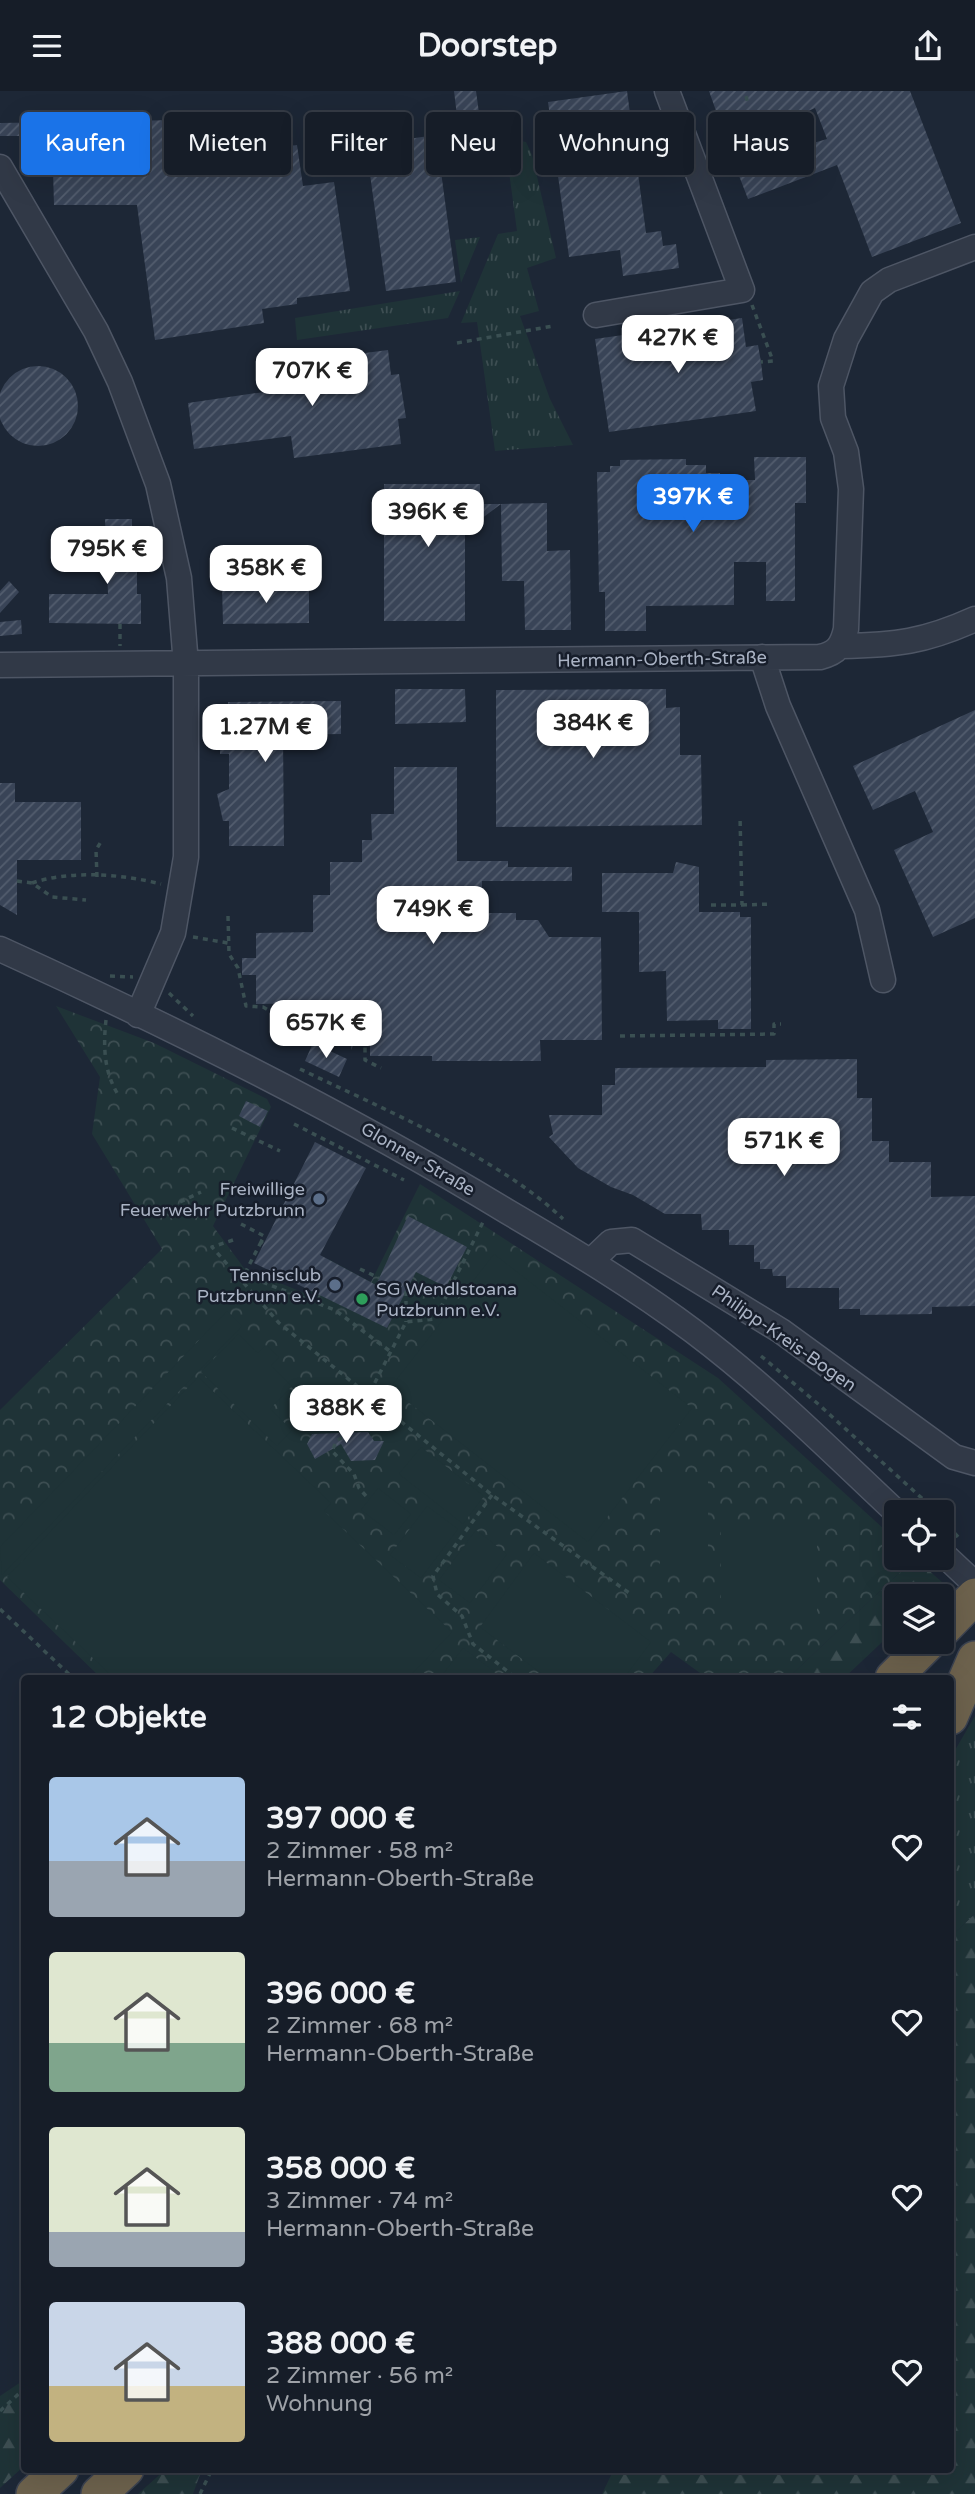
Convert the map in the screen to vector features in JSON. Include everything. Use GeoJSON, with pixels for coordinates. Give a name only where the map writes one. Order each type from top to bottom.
{"type":"FeatureCollection","features":[{"type":"Feature","properties":{"kind":"highway"},"geometry":{"type":"LineString","coordinates":[[954,1618],[975,1596]]}},
{"type":"Feature","properties":{"kind":"highway"},"geometry":{"type":"LineString","coordinates":[[896,1675],[917,1654]]}},
{"type":"Feature","properties":{"kind":"highway"},"geometry":{"type":"LineString","coordinates":[[954,1680],[975,1659]]}},
{"type":"Feature","properties":{"kind":"highway"},"geometry":{"type":"LineString","coordinates":[[954,1708],[975,1659]]}},
{"type":"Feature","properties":{"kind":"highway"},"geometry":{"type":"LineString","coordinates":[[34,2494],[57,2473]]}},
{"type":"Feature","properties":{"kind":"highway"},"geometry":{"type":"LineString","coordinates":[[99,2494],[122,2473]]}},
{"type":"Feature","properties":{"kind":"street"},"geometry":{"type":"LineString","coordinates":[[596,315],[742,290],[667,91]]}},
{"type":"Feature","properties":{"kind":"street"},"geometry":{"type":"LineString","coordinates":[[0,167],[96,331],[141,434],[174,546],[186,665],[188,823],[173,933],[138,1015]]}},
{"type":"Feature","properties":{"kind":"street"},"geometry":{"type":"LineString","coordinates":[[841,646],[846,629],[851,489],[846,452],[833,418],[831,386],[846,339],[872,292],[889,280],[975,247]]}},
{"type":"Feature","properties":{"kind":"street","name":"Hermann-Oberth-Straße"},"geometry":{"type":"LineString","coordinates":[[0,665],[820,657],[833,654],[841,646],[903,644],[948,631],[975,619]]}},
{"type":"Feature","properties":{"kind":"street"},"geometry":{"type":"LineString","coordinates":[[762,657],[778,706],[867,910],[883,981]]}},
{"type":"Feature","properties":{"kind":"street","name":"Glonner Straße"},"geometry":{"type":"LineString","coordinates":[[0,949],[296,1092],[416,1156],[591,1261],[692,1330],[803,1425],[884,1501]]}},
{"type":"Feature","properties":{"kind":"street","name":"Philipp-Kreis-Bogen"},"geometry":{"type":"LineString","coordinates":[[591,1261],[611,1242],[632,1240],[781,1332],[954,1457],[975,1462]]}},
{"type":"Feature","properties":{"kind":"street"},"geometry":{"type":"LineString","coordinates":[[954,1564],[975,1584]]}},
{"type":"Feature","properties":{"kind":"path"},"geometry":{"type":"LineString","coordinates":[[746,96],[748,104]]}},
{"type":"Feature","properties":{"kind":"path"},"geometry":{"type":"LineString","coordinates":[[742,290],[749,297],[772,361],[761,362]]}},
{"type":"Feature","properties":{"kind":"path"},"geometry":{"type":"LineString","coordinates":[[457,343],[553,326]]}},
{"type":"Feature","properties":{"kind":"path"},"geometry":{"type":"LineString","coordinates":[[120,624],[120,640]]}},
{"type":"Feature","properties":{"kind":"path"},"geometry":{"type":"LineString","coordinates":[[740,816],[742,905]]}},
{"type":"Feature","properties":{"kind":"path"},"geometry":{"type":"LineString","coordinates":[[97,877],[96,850],[103,840]]}},
{"type":"Feature","properties":{"kind":"path"},"geometry":{"type":"LineString","coordinates":[[17,881],[32,883],[47,878],[133,877],[181,888]]}},
{"type":"Feature","properties":{"kind":"path"},"geometry":{"type":"LineString","coordinates":[[32,883],[52,897],[86,900]]}},
{"type":"Feature","properties":{"kind":"path"},"geometry":{"type":"LineString","coordinates":[[711,905],[772,904]]}},
{"type":"Feature","properties":{"kind":"path"},"geometry":{"type":"LineString","coordinates":[[228,916],[229,954],[238,968],[246,1006],[263,1007],[286,1020],[327,1020],[342,1041],[365,1044],[365,1060],[381,1067]]}},
{"type":"Feature","properties":{"kind":"path"},"geometry":{"type":"LineString","coordinates":[[194,937],[229,943]]}},
{"type":"Feature","properties":{"kind":"path"},"geometry":{"type":"LineString","coordinates":[[99,971],[111,977],[128,975],[152,984]]}},
{"type":"Feature","properties":{"kind":"path"},"geometry":{"type":"LineString","coordinates":[[106,1018],[103,1041],[109,1081],[119,1096]]}},
{"type":"Feature","properties":{"kind":"path"},"geometry":{"type":"LineString","coordinates":[[621,1036],[774,1034],[774,1024],[781,1024]]}},
{"type":"Feature","properties":{"kind":"path"},"geometry":{"type":"LineString","coordinates":[[294,1124],[404,1180]]}},
{"type":"Feature","properties":{"kind":"path"},"geometry":{"type":"LineString","coordinates":[[232,1128],[279,1151]]}},
{"type":"Feature","properties":{"kind":"path"},"geometry":{"type":"LineString","coordinates":[[180,1202],[201,1192]]}},
{"type":"Feature","properties":{"kind":"path"},"geometry":{"type":"LineString","coordinates":[[406,1322],[435,1319],[482,1222]]}},
{"type":"Feature","properties":{"kind":"path"},"geometry":{"type":"LineString","coordinates":[[237,1278],[244,1275],[264,1235],[241,1224]]}},
{"type":"Feature","properties":{"kind":"path"},"geometry":{"type":"LineString","coordinates":[[233,1240],[212,1247],[279,1323],[492,1495],[632,1595]]}},
{"type":"Feature","properties":{"kind":"path"},"geometry":{"type":"LineString","coordinates":[[360,1269],[379,1278]]}},
{"type":"Feature","properties":{"kind":"path"},"geometry":{"type":"LineString","coordinates":[[244,1275],[335,1310],[391,1352]]}},
{"type":"Feature","properties":{"kind":"path"},"geometry":{"type":"LineString","coordinates":[[366,1496],[359,1488],[354,1474],[332,1451],[337,1440],[348,1435],[406,1322],[406,1291]]}},
{"type":"Feature","properties":{"kind":"path"},"geometry":{"type":"LineString","coordinates":[[492,1495],[433,1576],[433,1585],[437,1594],[462,1616],[473,1644],[512,1675]]}},
{"type":"Feature","properties":{"kind":"path"},"geometry":{"type":"LineString","coordinates":[[0,1609],[70,1675]]}},
{"type":"Feature","properties":{"kind":"path"},"geometry":{"type":"LineString","coordinates":[[0,2411],[21,2392]]}},
{"type":"Feature","properties":{"kind":"path"},"geometry":{"type":"LineString","coordinates":[[200,2494],[210,2473]]}},
{"type":"Feature","properties":{"kind":"green space"},"geometry":{"type":"Polygon","coordinates":[[[521,141],[526,142],[532,155],[556,258],[527,268],[539,311],[520,316],[550,399],[573,445],[495,451],[477,322],[461,323],[498,234],[517,231],[509,175],[521,175],[521,141]]]}},
{"type":"Feature","properties":{"kind":"green space"},"geometry":{"type":"Polygon","coordinates":[[[480,237],[461,283],[455,240],[480,237]]]}},
{"type":"Feature","properties":{"kind":"green space"},"geometry":{"type":"Polygon","coordinates":[[[460,291],[448,318],[297,340],[295,318],[460,291]]]}},
{"type":"Feature","properties":{"kind":"green space"},"geometry":{"type":"Polygon","coordinates":[[[56,1006],[154,1043],[267,1099],[271,1107],[213,1226],[244,1268],[309,1295],[328,1259],[371,1282],[420,1184],[718,1378],[884,1529],[884,1570],[902,1570],[887,1584],[884,1584],[884,1587],[791,1675],[703,1675],[671,1652],[651,1675],[98,1675],[0,1580],[0,1410],[162,1249],[92,1134],[100,1077],[56,1006]]]}},
{"type":"Feature","properties":{"kind":"green space"},"geometry":{"type":"Polygon","coordinates":[[[494,1254],[692,1408],[588,1542],[390,1388],[494,1254]]]}},
{"type":"Feature","properties":{"kind":"green space"},"geometry":{"type":"Polygon","coordinates":[[[227,1311],[242,1326],[2,1575],[0,1547],[227,1311]]]}},
{"type":"Feature","properties":{"kind":"green space"},"geometry":{"type":"Polygon","coordinates":[[[238,1334],[258,1353],[266,1345],[279,1357],[271,1366],[292,1386],[270,1409],[292,1430],[277,1446],[201,1372],[238,1334]]]}},
{"type":"Feature","properties":{"kind":"green space"},"geometry":{"type":"Polygon","coordinates":[[[198,1377],[331,1503],[324,1511],[452,1632],[411,1675],[111,1675],[7,1577],[198,1377]]]}},
{"type":"Feature","properties":{"kind":"green space"},"geometry":{"type":"Polygon","coordinates":[[[421,1447],[484,1496],[463,1524],[399,1474],[421,1447]]]}},
{"type":"Feature","properties":{"kind":"green space"},"geometry":{"type":"Polygon","coordinates":[[[660,1480],[708,1480],[708,1572],[660,1572],[660,1480]]]}},
{"type":"Feature","properties":{"kind":"green space"},"geometry":{"type":"Polygon","coordinates":[[[378,1488],[411,1514],[394,1535],[361,1510],[378,1488]]]}},
{"type":"Feature","properties":{"kind":"green space"},"geometry":{"type":"Polygon","coordinates":[[[427,1506],[458,1529],[421,1578],[390,1555],[427,1506]]]}},
{"type":"Feature","properties":{"kind":"green space"},"geometry":{"type":"Polygon","coordinates":[[[721,1523],[817,1523],[817,1614],[721,1614],[721,1523]]]}},
{"type":"Feature","properties":{"kind":"green space"},"geometry":{"type":"Polygon","coordinates":[[[476,1530],[507,1554],[470,1603],[439,1580],[476,1530]]]}},
{"type":"Feature","properties":{"kind":"green space"},"geometry":{"type":"Polygon","coordinates":[[[534,1553],[651,1642],[626,1675],[543,1675],[480,1627],[534,1553]]]}},
{"type":"Feature","properties":{"kind":"green space"},"geometry":{"type":"Polygon","coordinates":[[[902,1570],[928,1570],[943,1583],[887,1584],[902,1570]]]}},
{"type":"Feature","properties":{"kind":"green space"},"geometry":{"type":"Polygon","coordinates":[[[884,1587],[884,1640],[847,1675],[791,1675],[884,1587]]]}},
{"type":"Feature","properties":{"kind":"green space"},"geometry":{"type":"Polygon","coordinates":[[[463,1648],[495,1672],[493,1675],[442,1675],[463,1648]]]}},
{"type":"Feature","properties":{"kind":"green space"},"geometry":{"type":"Polygon","coordinates":[[[975,1716],[975,1914],[954,1933],[954,1752],[975,1716]]]}},
{"type":"Feature","properties":{"kind":"green space"},"geometry":{"type":"Polygon","coordinates":[[[975,1914],[975,2494],[602,2494],[612,2473],[954,2473],[954,1933],[975,1914]]]}},
{"type":"Feature","properties":{"kind":"green space"},"geometry":{"type":"Polygon","coordinates":[[[21,2382],[21,2469],[0,2488],[0,2396],[21,2382]]]}},
{"type":"Feature","properties":{"kind":"green space"},"geometry":{"type":"Polygon","coordinates":[[[162,2473],[201,2473],[193,2494],[138,2494],[162,2473]]]}},
{"type":"Feature","properties":{"kind":"building"},"geometry":{"type":"Polygon","coordinates":[[[454,91],[476,91],[479,112],[457,112],[454,91]]]}},
{"type":"Feature","properties":{"kind":"building"},"geometry":{"type":"Polygon","coordinates":[[[627,91],[630,112],[549,112],[548,102],[627,91]]]}},
{"type":"Feature","properties":{"kind":"building"},"geometry":{"type":"Polygon","coordinates":[[[709,91],[910,91],[961,223],[872,257],[837,165],[814,174],[814,143],[827,139],[815,108],[806,112],[716,112],[709,91]]]}},
{"type":"Feature","properties":{"kind":"building"},"geometry":{"type":"Polygon","coordinates":[[[150,120],[164,120],[164,175],[291,175],[291,146],[297,145],[303,186],[334,182],[350,291],[297,298],[297,304],[262,309],[264,323],[155,340],[137,205],[54,205],[53,175],[150,175],[150,120]]]}},
{"type":"Feature","properties":{"kind":"building"},"geometry":{"type":"Polygon","coordinates":[[[0,123],[21,123],[21,136],[0,136],[0,123]]]}},
{"type":"Feature","properties":{"kind":"building"},"geometry":{"type":"Polygon","coordinates":[[[426,136],[426,175],[441,175],[456,282],[386,291],[370,175],[412,175],[412,138],[426,136]]]}},
{"type":"Feature","properties":{"kind":"building"},"geometry":{"type":"Polygon","coordinates":[[[558,175],[638,175],[646,233],[661,231],[663,246],[676,244],[679,268],[623,276],[620,250],[569,257],[558,175]]]}},
{"type":"Feature","properties":{"kind":"building"},"geometry":{"type":"Polygon","coordinates":[[[739,175],[811,175],[748,199],[739,175]]]}},
{"type":"Feature","properties":{"kind":"building"},"geometry":{"type":"Polygon","coordinates":[[[742,318],[746,347],[758,345],[761,362],[763,380],[751,382],[756,411],[609,432],[595,339],[742,318]]]}},
{"type":"Feature","properties":{"kind":"building"},"geometry":{"type":"Polygon","coordinates":[[[388,350],[391,375],[399,374],[406,418],[398,419],[401,444],[294,458],[291,436],[194,449],[188,403],[284,389],[281,364],[388,350]]]}},
{"type":"Feature","properties":{"kind":"building"},"geometry":{"type":"Polygon","coordinates":[[[30,367],[46,367],[60,373],[71,384],[77,398],[77,414],[71,428],[60,439],[46,445],[30,445],[16,439],[5,428],[-1,414],[-1,398],[5,384],[16,373],[30,367]]]}},
{"type":"Feature","properties":{"kind":"building"},"geometry":{"type":"Polygon","coordinates":[[[754,457],[806,457],[806,503],[795,503],[795,601],[766,601],[766,562],[734,562],[734,605],[646,606],[646,631],[605,631],[605,592],[599,592],[597,472],[610,472],[610,466],[620,466],[620,460],[686,459],[686,465],[706,465],[706,473],[720,473],[720,480],[755,480],[754,457]]]}},
{"type":"Feature","properties":{"kind":"building"},"geometry":{"type":"Polygon","coordinates":[[[384,484],[480,484],[480,504],[501,504],[465,531],[465,621],[384,621],[384,484]]]}},
{"type":"Feature","properties":{"kind":"building"},"geometry":{"type":"Polygon","coordinates":[[[547,503],[547,551],[570,550],[571,630],[525,630],[524,581],[502,581],[501,504],[547,503]]]}},
{"type":"Feature","properties":{"kind":"building"},"geometry":{"type":"Polygon","coordinates":[[[105,519],[132,519],[132,536],[137,536],[137,594],[141,594],[141,624],[49,623],[49,594],[108,594],[105,519]]]}},
{"type":"Feature","properties":{"kind":"building"},"geometry":{"type":"Polygon","coordinates":[[[9,581],[19,592],[0,613],[0,591],[9,581]]]}},
{"type":"Feature","properties":{"kind":"building"},"geometry":{"type":"Polygon","coordinates":[[[222,586],[309,586],[309,623],[223,624],[222,586]]]}},
{"type":"Feature","properties":{"kind":"building"},"geometry":{"type":"Polygon","coordinates":[[[21,620],[22,634],[0,636],[0,622],[21,620]]]}},
{"type":"Feature","properties":{"kind":"building"},"geometry":{"type":"Polygon","coordinates":[[[395,689],[465,689],[466,722],[395,724],[395,689]]]}},
{"type":"Feature","properties":{"kind":"building"},"geometry":{"type":"Polygon","coordinates":[[[666,689],[666,708],[680,707],[680,755],[701,755],[702,825],[496,827],[496,690],[666,689]]]}},
{"type":"Feature","properties":{"kind":"building"},"geometry":{"type":"Polygon","coordinates":[[[341,701],[341,734],[283,735],[284,846],[229,846],[229,821],[223,821],[217,794],[229,789],[229,754],[220,754],[220,741],[228,741],[228,702],[341,701]]]}},
{"type":"Feature","properties":{"kind":"building"},"geometry":{"type":"Polygon","coordinates":[[[975,710],[975,918],[933,937],[894,850],[933,832],[915,791],[873,810],[853,766],[975,710]]]}},
{"type":"Feature","properties":{"kind":"building"},"geometry":{"type":"Polygon","coordinates":[[[394,767],[457,767],[457,861],[508,861],[508,867],[572,867],[572,881],[482,881],[482,913],[516,913],[516,920],[538,920],[549,937],[601,937],[602,1040],[540,1040],[541,1061],[432,1061],[432,1056],[370,1056],[370,1012],[351,1050],[351,1017],[314,1017],[314,1003],[256,1004],[256,975],[242,975],[242,958],[256,958],[256,933],[313,932],[313,895],[330,895],[330,862],[362,862],[362,840],[372,840],[371,814],[394,814],[394,767]]]}},
{"type":"Feature","properties":{"kind":"building"},"geometry":{"type":"Polygon","coordinates":[[[0,783],[15,783],[15,802],[81,802],[81,860],[17,860],[17,915],[0,905],[0,783]]]}},
{"type":"Feature","properties":{"kind":"building"},"geometry":{"type":"Polygon","coordinates":[[[676,862],[699,867],[699,912],[740,912],[740,917],[751,917],[751,1029],[718,1029],[718,1020],[667,1021],[666,971],[639,972],[639,912],[602,912],[602,873],[673,873],[676,862]]]}},
{"type":"Feature","properties":{"kind":"building"},"geometry":{"type":"Polygon","coordinates":[[[313,1043],[347,1059],[339,1077],[305,1061],[313,1043]]]}},
{"type":"Feature","properties":{"kind":"building"},"geometry":{"type":"Polygon","coordinates":[[[857,1059],[857,1098],[872,1098],[872,1141],[889,1141],[889,1162],[931,1162],[931,1197],[975,1196],[975,1306],[932,1307],[932,1314],[860,1315],[860,1309],[839,1309],[839,1288],[786,1288],[786,1276],[773,1276],[772,1269],[760,1269],[760,1262],[754,1262],[754,1245],[729,1245],[729,1230],[702,1230],[701,1214],[665,1214],[633,1195],[611,1187],[578,1168],[549,1137],[553,1134],[549,1115],[602,1115],[602,1085],[615,1085],[615,1068],[766,1067],[766,1060],[857,1059]]]}},
{"type":"Feature","properties":{"kind":"building"},"geometry":{"type":"Polygon","coordinates":[[[246,1101],[268,1111],[260,1127],[239,1116],[246,1101]]]}},
{"type":"Feature","properties":{"kind":"building"},"geometry":{"type":"Polygon","coordinates":[[[315,1142],[366,1168],[320,1255],[376,1285],[408,1216],[467,1247],[446,1287],[416,1272],[387,1328],[254,1263],[315,1142]]]}},
{"type":"Feature","properties":{"kind":"building"},"geometry":{"type":"Polygon","coordinates":[[[368,1432],[374,1441],[384,1441],[375,1460],[351,1461],[341,1444],[315,1459],[307,1444],[312,1434],[368,1432]]]}},
{"type":"Feature","properties":{"kind":"place","name":"Freiwillige Feuerwehr Putzbrunn"},"geometry":{"type":"Point","coordinates":[319,1199]}},
{"type":"Feature","properties":{"kind":"place","name":"Tennisclub Putzbrunn e.V."},"geometry":{"type":"Point","coordinates":[335,1285]}},
{"type":"Feature","properties":{"kind":"place","name":"SG Wendlstoana Putzbrunn e.V."},"geometry":{"type":"Point","coordinates":[362,1299]}}]}
